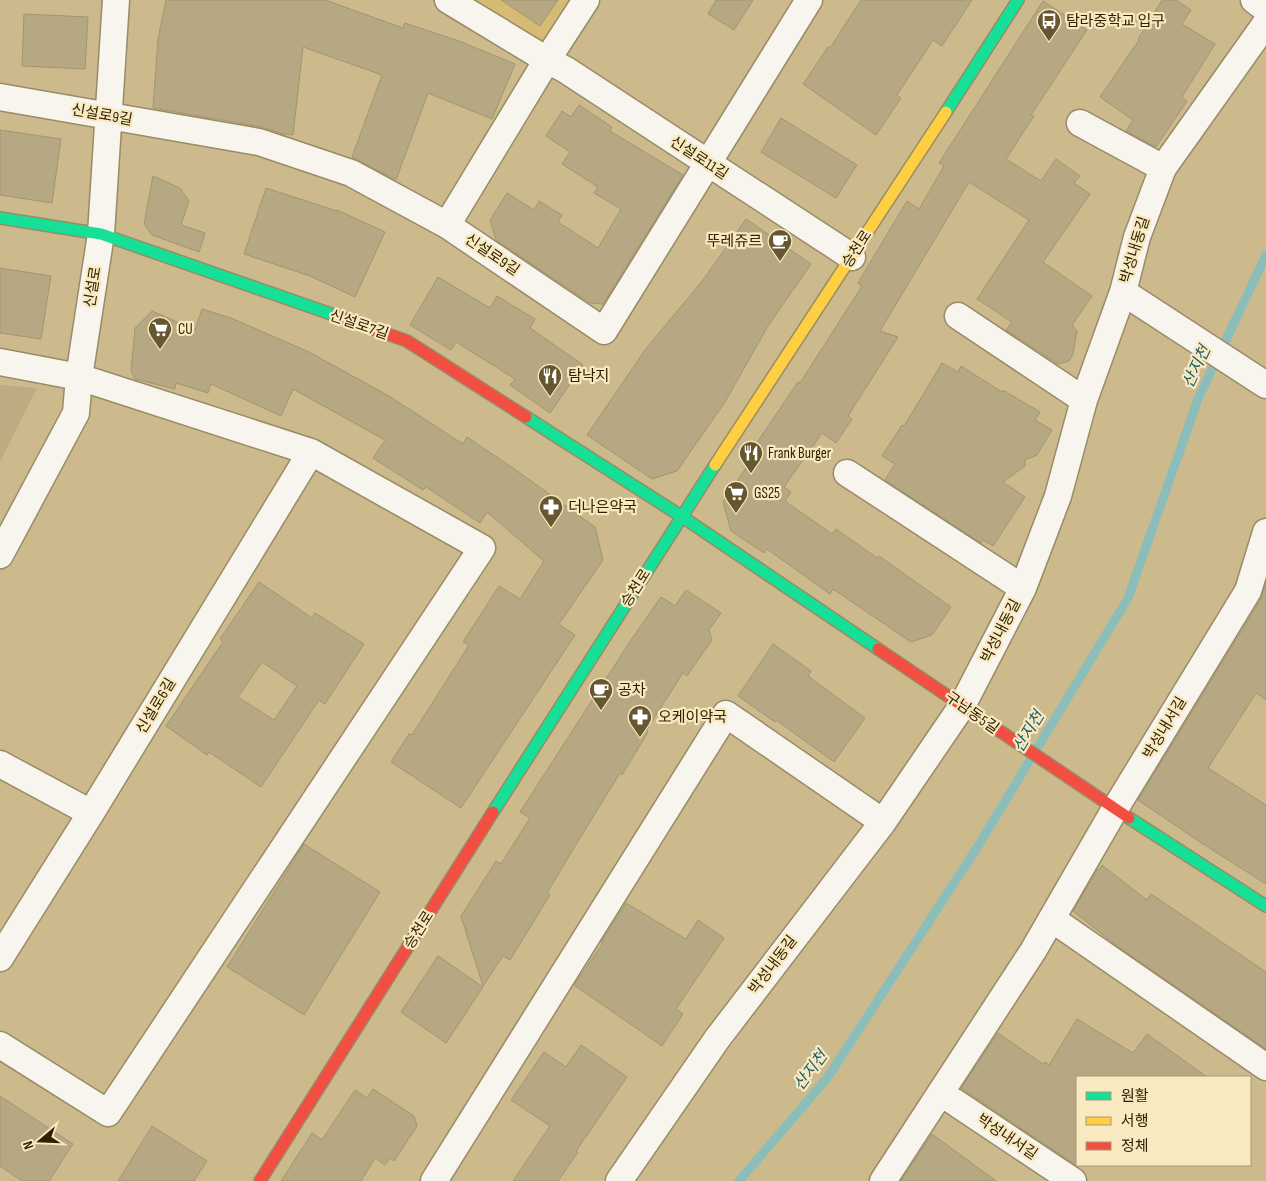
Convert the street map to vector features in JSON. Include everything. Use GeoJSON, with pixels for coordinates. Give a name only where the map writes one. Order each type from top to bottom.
{"type":"FeatureCollection","features":[{"type":"Feature","properties":{"kind":"street","name":"신설로"},"geometry":{"type":"LineString","coordinates":[[0,556],[76,413],[79,377],[101,234],[116,0]]}},
{"type":"Feature","properties":{"kind":"street","name":"신설로11길"},"geometry":{"type":"LineString","coordinates":[[448,0],[566,70],[852,257]]}},
{"type":"Feature","properties":{"kind":"street"},"geometry":{"type":"LineString","coordinates":[[447,225],[547,60],[586,0]]}},
{"type":"Feature","properties":{"kind":"street","name":"신설로9길"},"geometry":{"type":"LineString","coordinates":[[0,97],[259,142],[351,173],[447,225],[604,330],[809,0]]}},
{"type":"Feature","properties":{"kind":"street","name":"승천로"},"geometry":{"type":"LineString","coordinates":[[260,1181],[681,516],[852,257],[1018,0]]}},
{"type":"Feature","properties":{"kind":"street"},"geometry":{"type":"LineString","coordinates":[[1254,0],[1266,9]]}},
{"type":"Feature","properties":{"kind":"street","name":"박성내동길"},"geometry":{"type":"LineString","coordinates":[[619,1181],[717,1039],[883,822],[972,713],[1058,496],[1084,400],[1123,292],[1138,237],[1163,168],[1266,22]]}},
{"type":"Feature","properties":{"kind":"street"},"geometry":{"type":"LineString","coordinates":[[1080,123],[1163,168]]}},
{"type":"Feature","properties":{"kind":"street","name":"신설로7길"},"geometry":{"type":"LineString","coordinates":[[0,218],[101,234],[407,341],[681,516]]}},
{"type":"Feature","properties":{"kind":"street"},"geometry":{"type":"LineString","coordinates":[[1123,292],[1266,386]]}},
{"type":"Feature","properties":{"kind":"street"},"geometry":{"type":"LineString","coordinates":[[958,316],[1084,400]]}},
{"type":"Feature","properties":{"kind":"street"},"geometry":{"type":"LineString","coordinates":[[0,362],[79,377],[311,452],[482,548],[108,1113],[0,1045]]}},
{"type":"Feature","properties":{"kind":"street","name":"신설로6길"},"geometry":{"type":"LineString","coordinates":[[0,958],[91,813],[311,452]]}},
{"type":"Feature","properties":{"kind":"street"},"geometry":{"type":"LineString","coordinates":[[847,473],[1023,588]]}},
{"type":"Feature","properties":{"kind":"street","name":"구남동5길"},"geometry":{"type":"LineString","coordinates":[[681,516],[1079,785],[1266,906]]}},
{"type":"Feature","properties":{"kind":"street","name":"박성내서길"},"geometry":{"type":"LineString","coordinates":[[883,1181],[1033,951],[1115,809],[1248,591],[1266,532]]}},
{"type":"Feature","properties":{"kind":"street"},"geometry":{"type":"LineString","coordinates":[[434,1181],[726,714],[883,822]]}},
{"type":"Feature","properties":{"kind":"street"},"geometry":{"type":"LineString","coordinates":[[0,764],[91,813]]}},
{"type":"Feature","properties":{"kind":"street"},"geometry":{"type":"LineString","coordinates":[[1052,919],[1266,1067]]}},
{"type":"Feature","properties":{"kind":"street","name":"박성내서길"},"geometry":{"type":"LineString","coordinates":[[941,1093],[1072,1181]]}},
{"type":"Feature","properties":{"kind":"shaded area"},"geometry":{"type":"Polygon","coordinates":[[[475,0],[576,0],[545,47],[475,0]]]}},
{"type":"Feature","properties":{"kind":"shaded area"},"geometry":{"type":"Polygon","coordinates":[[[0,385],[37,388],[0,462],[0,385]]]}},
{"type":"Feature","properties":{"kind":"building"},"geometry":{"type":"Polygon","coordinates":[[[166,0],[325,0],[403,28],[405,23],[459,41],[515,64],[492,119],[428,93],[396,180],[352,157],[382,75],[303,47],[293,135],[283,134],[262,127],[153,108],[158,39],[166,0]]]}},
{"type":"Feature","properties":{"kind":"building"},"geometry":{"type":"Polygon","coordinates":[[[501,0],[558,0],[540,26],[501,0]]]}},
{"type":"Feature","properties":{"kind":"building"},"geometry":{"type":"Polygon","coordinates":[[[716,0],[753,0],[734,30],[708,14],[716,0]]]}},
{"type":"Feature","properties":{"kind":"building"},"geometry":{"type":"Polygon","coordinates":[[[861,0],[972,0],[942,46],[933,40],[897,95],[901,98],[876,135],[803,84],[828,47],[830,48],[861,0]]]}},
{"type":"Feature","properties":{"kind":"building"},"geometry":{"type":"Polygon","coordinates":[[[1162,0],[1176,0],[1191,10],[1182,24],[1215,44],[1182,97],[1187,101],[1156,147],[1126,131],[1133,120],[1100,97],[1139,40],[1162,0]]]}},
{"type":"Feature","properties":{"kind":"building"},"geometry":{"type":"Polygon","coordinates":[[[1043,1],[1087,30],[1031,115],[1034,116],[1006,159],[1041,181],[1056,159],[1080,176],[1074,183],[1090,194],[1043,262],[1092,296],[1072,325],[1077,331],[1073,354],[1069,361],[1058,364],[1006,330],[1012,322],[977,299],[1029,220],[969,182],[880,331],[898,337],[848,416],[852,419],[836,443],[822,433],[784,487],[791,492],[785,501],[832,534],[836,529],[877,558],[879,556],[951,607],[932,635],[911,642],[833,589],[830,594],[767,549],[764,553],[731,531],[723,502],[756,453],[752,450],[798,382],[800,383],[862,286],[858,283],[907,201],[919,209],[944,166],[939,163],[1043,1]]]}},
{"type":"Feature","properties":{"kind":"building"},"geometry":{"type":"Polygon","coordinates":[[[24,14],[88,17],[85,69],[22,66],[24,14]]]}},
{"type":"Feature","properties":{"kind":"building"},"geometry":{"type":"Polygon","coordinates":[[[579,105],[612,127],[610,131],[683,175],[603,304],[590,303],[496,240],[490,220],[507,193],[534,210],[539,201],[562,215],[558,222],[598,248],[621,209],[594,193],[598,187],[562,164],[570,152],[546,136],[562,111],[571,117],[579,105]]]}},
{"type":"Feature","properties":{"kind":"building"},"geometry":{"type":"Polygon","coordinates":[[[781,118],[857,165],[836,198],[761,152],[781,118]]]}},
{"type":"Feature","properties":{"kind":"building"},"geometry":{"type":"Polygon","coordinates":[[[0,130],[61,139],[52,203],[0,195],[0,130]]]}},
{"type":"Feature","properties":{"kind":"building"},"geometry":{"type":"Polygon","coordinates":[[[153,176],[180,188],[189,201],[181,225],[205,233],[199,252],[152,235],[144,224],[153,176]]]}},
{"type":"Feature","properties":{"kind":"building"},"geometry":{"type":"Polygon","coordinates":[[[266,188],[337,210],[385,232],[355,297],[310,276],[244,254],[266,188]]]}},
{"type":"Feature","properties":{"kind":"building"},"geometry":{"type":"Polygon","coordinates":[[[746,219],[811,264],[768,326],[725,402],[677,471],[652,479],[587,435],[645,350],[703,280],[746,219]]]}},
{"type":"Feature","properties":{"kind":"building"},"geometry":{"type":"Polygon","coordinates":[[[0,268],[51,276],[41,339],[0,333],[0,268]]]}},
{"type":"Feature","properties":{"kind":"building"},"geometry":{"type":"Polygon","coordinates":[[[438,277],[490,308],[497,296],[535,319],[530,328],[583,365],[550,413],[510,385],[515,379],[456,342],[451,350],[410,325],[438,277]]]}},
{"type":"Feature","properties":{"kind":"building"},"geometry":{"type":"Polygon","coordinates":[[[202,309],[231,318],[309,352],[389,396],[463,444],[467,437],[595,527],[603,560],[559,624],[575,635],[461,808],[391,762],[409,734],[412,735],[469,645],[463,642],[499,586],[520,599],[544,561],[487,512],[480,523],[426,487],[423,490],[373,458],[385,440],[293,389],[281,416],[211,384],[208,393],[176,383],[175,389],[135,379],[131,371],[135,328],[152,311],[195,330],[202,309]]]}},
{"type":"Feature","properties":{"kind":"building"},"geometry":{"type":"Polygon","coordinates":[[[942,363],[958,372],[961,366],[1002,392],[1003,390],[1040,412],[1035,420],[1052,430],[1037,455],[1025,460],[1025,466],[1003,482],[1025,497],[993,546],[983,540],[981,543],[885,480],[895,464],[882,456],[902,425],[904,426],[942,363]]]}},
{"type":"Feature","properties":{"kind":"building"},"geometry":{"type":"Polygon","coordinates":[[[259,582],[312,618],[315,613],[364,644],[325,704],[319,700],[261,787],[209,752],[207,755],[166,726],[223,642],[220,639],[259,582]],[[262,662],[238,697],[274,720],[297,686],[262,662]]]}},
{"type":"Feature","properties":{"kind":"building"},"geometry":{"type":"Polygon","coordinates":[[[1266,583],[1266,700],[1256,693],[1208,768],[1266,805],[1266,884],[1138,800],[1261,599],[1266,583]]]}},
{"type":"Feature","properties":{"kind":"building"},"geometry":{"type":"Polygon","coordinates":[[[686,590],[721,613],[709,630],[712,640],[687,676],[683,673],[647,729],[648,732],[622,775],[620,773],[572,851],[547,893],[550,895],[510,960],[503,956],[483,986],[461,916],[496,861],[501,864],[530,818],[520,812],[631,640],[661,597],[675,606],[686,590]]]}},
{"type":"Feature","properties":{"kind":"building"},"geometry":{"type":"Polygon","coordinates":[[[773,644],[811,671],[808,676],[865,718],[834,762],[776,720],[775,722],[738,696],[773,644]]]}},
{"type":"Feature","properties":{"kind":"building"},"geometry":{"type":"Polygon","coordinates":[[[304,844],[380,892],[304,1015],[227,967],[304,844]]]}},
{"type":"Feature","properties":{"kind":"building"},"geometry":{"type":"Polygon","coordinates":[[[1102,865],[1147,900],[1151,894],[1266,972],[1266,1049],[1117,946],[1073,911],[1102,865]]]}},
{"type":"Feature","properties":{"kind":"building"},"geometry":{"type":"Polygon","coordinates":[[[626,903],[686,939],[698,920],[724,938],[676,1009],[683,1014],[662,1046],[574,985],[603,943],[601,942],[626,903]]]}},
{"type":"Feature","properties":{"kind":"building"},"geometry":{"type":"Polygon","coordinates":[[[438,956],[483,987],[446,1043],[401,1012],[438,956]]]}},
{"type":"Feature","properties":{"kind":"building"},"geometry":{"type":"Polygon","coordinates":[[[1077,1019],[1133,1053],[1147,1034],[1206,1076],[1076,1076],[1076,1165],[961,1088],[998,1033],[1043,1064],[1045,1062],[1049,1065],[1077,1019]]]}},
{"type":"Feature","properties":{"kind":"building"},"geometry":{"type":"Polygon","coordinates":[[[581,1045],[627,1077],[576,1151],[578,1152],[558,1181],[513,1181],[550,1126],[511,1100],[544,1052],[566,1067],[581,1045]]]}},
{"type":"Feature","properties":{"kind":"building"},"geometry":{"type":"Polygon","coordinates":[[[373,1089],[414,1116],[417,1126],[394,1161],[390,1158],[385,1165],[375,1158],[361,1181],[281,1181],[312,1133],[322,1140],[355,1090],[367,1098],[373,1089]]]}},
{"type":"Feature","properties":{"kind":"building"},"geometry":{"type":"Polygon","coordinates":[[[0,1096],[73,1144],[49,1181],[22,1181],[0,1166],[0,1096]]]}},
{"type":"Feature","properties":{"kind":"building"},"geometry":{"type":"Polygon","coordinates":[[[152,1126],[207,1161],[194,1181],[118,1181],[152,1126]]]}},
{"type":"Feature","properties":{"kind":"building"},"geometry":{"type":"Polygon","coordinates":[[[932,1134],[996,1181],[901,1181],[932,1134]]]}},
{"type":"Feature","properties":{"kind":"waterway","name":"산지천"},"geometry":{"type":"LineString","coordinates":[[739,1181],[828,1077],[978,846],[1128,598],[1198,399],[1266,255]]}},
{"type":"Feature","properties":{"kind":"traffic: fast"},"geometry":{"type":"LineString","coordinates":[[946,112],[1018,0]]}},
{"type":"Feature","properties":{"kind":"traffic: fast"},"geometry":{"type":"LineString","coordinates":[[0,218],[101,234],[337,316]]}},
{"type":"Feature","properties":{"kind":"traffic: fast"},"geometry":{"type":"LineString","coordinates":[[526,417],[681,516],[878,649]]}},
{"type":"Feature","properties":{"kind":"traffic: fast"},"geometry":{"type":"LineString","coordinates":[[493,812],[715,465]]}},
{"type":"Feature","properties":{"kind":"traffic: fast"},"geometry":{"type":"LineString","coordinates":[[1129,818],[1266,906]]}},
{"type":"Feature","properties":{"kind":"traffic: slow"},"geometry":{"type":"LineString","coordinates":[[715,465],[946,112]]}},
{"type":"Feature","properties":{"kind":"traffic: jam"},"geometry":{"type":"LineString","coordinates":[[337,316],[407,341],[526,417]]}},
{"type":"Feature","properties":{"kind":"traffic: jam"},"geometry":{"type":"LineString","coordinates":[[878,649],[1129,818]]}},
{"type":"Feature","properties":{"kind":"traffic: jam"},"geometry":{"type":"LineString","coordinates":[[260,1181],[493,812]]}},
{"type":"Feature","properties":{"kind":"place","name":"탐라중학교 입구"},"geometry":{"type":"Point","coordinates":[1049,42]}},
{"type":"Feature","properties":{"kind":"place","name":"뚜레쥬르"},"geometry":{"type":"Point","coordinates":[780,262]}},
{"type":"Feature","properties":{"kind":"place","name":"CU"},"geometry":{"type":"Point","coordinates":[160,350]}},
{"type":"Feature","properties":{"kind":"place","name":"탐낙지"},"geometry":{"type":"Point","coordinates":[550,397]}},
{"type":"Feature","properties":{"kind":"place","name":"Frank Burger"},"geometry":{"type":"Point","coordinates":[751,474]}},
{"type":"Feature","properties":{"kind":"place","name":"GS25"},"geometry":{"type":"Point","coordinates":[736,514]}},
{"type":"Feature","properties":{"kind":"place","name":"더나은약국"},"geometry":{"type":"Point","coordinates":[551,528]}},
{"type":"Feature","properties":{"kind":"place","name":"공차"},"geometry":{"type":"Point","coordinates":[601,711]}},
{"type":"Feature","properties":{"kind":"place","name":"오케이약국"},"geometry":{"type":"Point","coordinates":[640,738]}}]}
